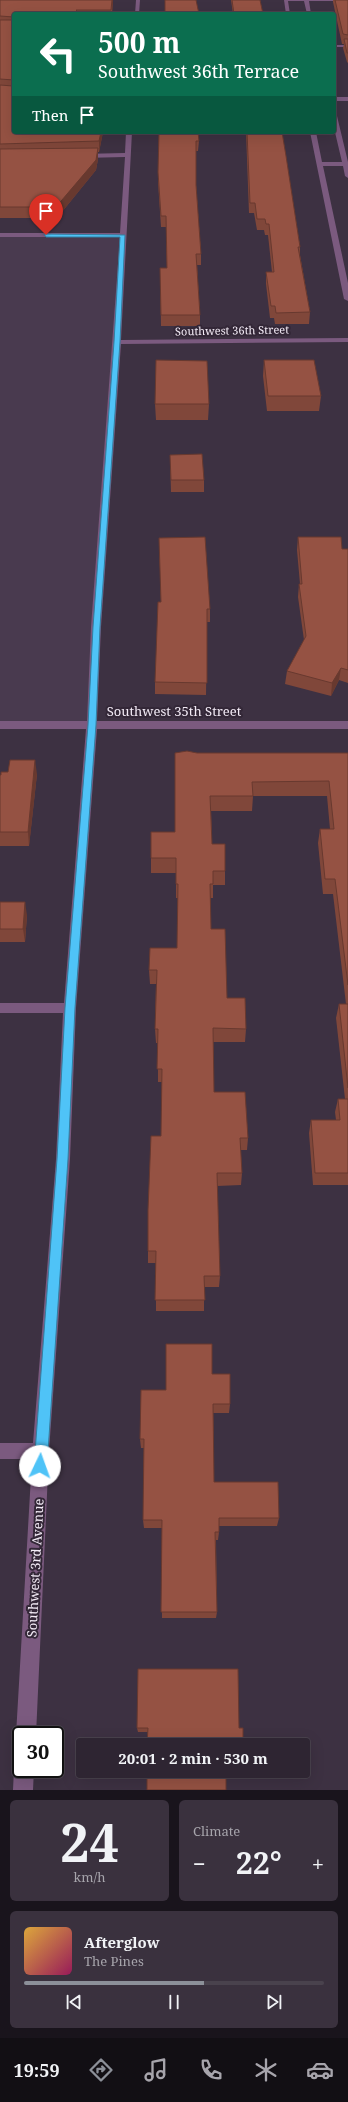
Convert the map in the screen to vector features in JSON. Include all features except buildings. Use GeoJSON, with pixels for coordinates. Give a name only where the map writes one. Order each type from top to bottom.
{"type":"FeatureCollection","features":[{"type":"Feature","properties":{"kind":"street"},"geometry":{"type":"LineString","coordinates":[[137,12],[138,0]]}},
{"type":"Feature","properties":{"kind":"street"},"geometry":{"type":"LineString","coordinates":[[288,12],[286,0],[348,0]]}},
{"type":"Feature","properties":{"kind":"street"},"geometry":{"type":"LineString","coordinates":[[306,0],[309,12]]}},
{"type":"Feature","properties":{"kind":"street"},"geometry":{"type":"LineString","coordinates":[[336,46],[348,46]]}},
{"type":"Feature","properties":{"kind":"street"},"geometry":{"type":"LineString","coordinates":[[336,99],[348,99]]}},
{"type":"Feature","properties":{"kind":"street"},"geometry":{"type":"LineString","coordinates":[[336,123],[347,164],[348,176]]}},
{"type":"Feature","properties":{"kind":"street","name":"Southwest 3rd Avenue"},"geometry":{"type":"LineString","coordinates":[[26,1726],[41,1451],[62,1167],[70,1008],[92,725],[96,627],[117,342],[129,134]]}},
{"type":"Feature","properties":{"kind":"street"},"geometry":{"type":"LineString","coordinates":[[313,134],[348,299]]}},
{"type":"Feature","properties":{"kind":"street"},"geometry":{"type":"LineString","coordinates":[[71,156],[127,155]]}},
{"type":"Feature","properties":{"kind":"street"},"geometry":{"type":"LineString","coordinates":[[320,164],[347,164]]}},
{"type":"Feature","properties":{"kind":"street"},"geometry":{"type":"LineString","coordinates":[[0,236],[123,235]]}},
{"type":"Feature","properties":{"kind":"street","name":"Southwest 36th Street"},"geometry":{"type":"LineString","coordinates":[[117,342],[348,340]]}},
{"type":"Feature","properties":{"kind":"street","name":"Southwest 35th Street"},"geometry":{"type":"LineString","coordinates":[[0,725],[348,725]]}},
{"type":"Feature","properties":{"kind":"street"},"geometry":{"type":"LineString","coordinates":[[0,1008],[70,1008]]}},
{"type":"Feature","properties":{"kind":"street"},"geometry":{"type":"LineString","coordinates":[[0,1451],[41,1451]]}},
{"type":"Feature","properties":{"kind":"street"},"geometry":{"type":"LineString","coordinates":[[23,1790],[24,1778]]}},
{"type":"Feature","properties":{"kind":"shaded area"},"geometry":{"type":"Polygon","coordinates":[[[123,235],[92,725],[0,725],[0,236],[123,235]]]}},
{"type":"Feature","properties":{"kind":"route"},"geometry":{"type":"LineString","coordinates":[[40,1466],[62,1159],[70,1008],[92,725],[96,627],[117,342],[118,302],[123,235],[46,235]]}}]}
